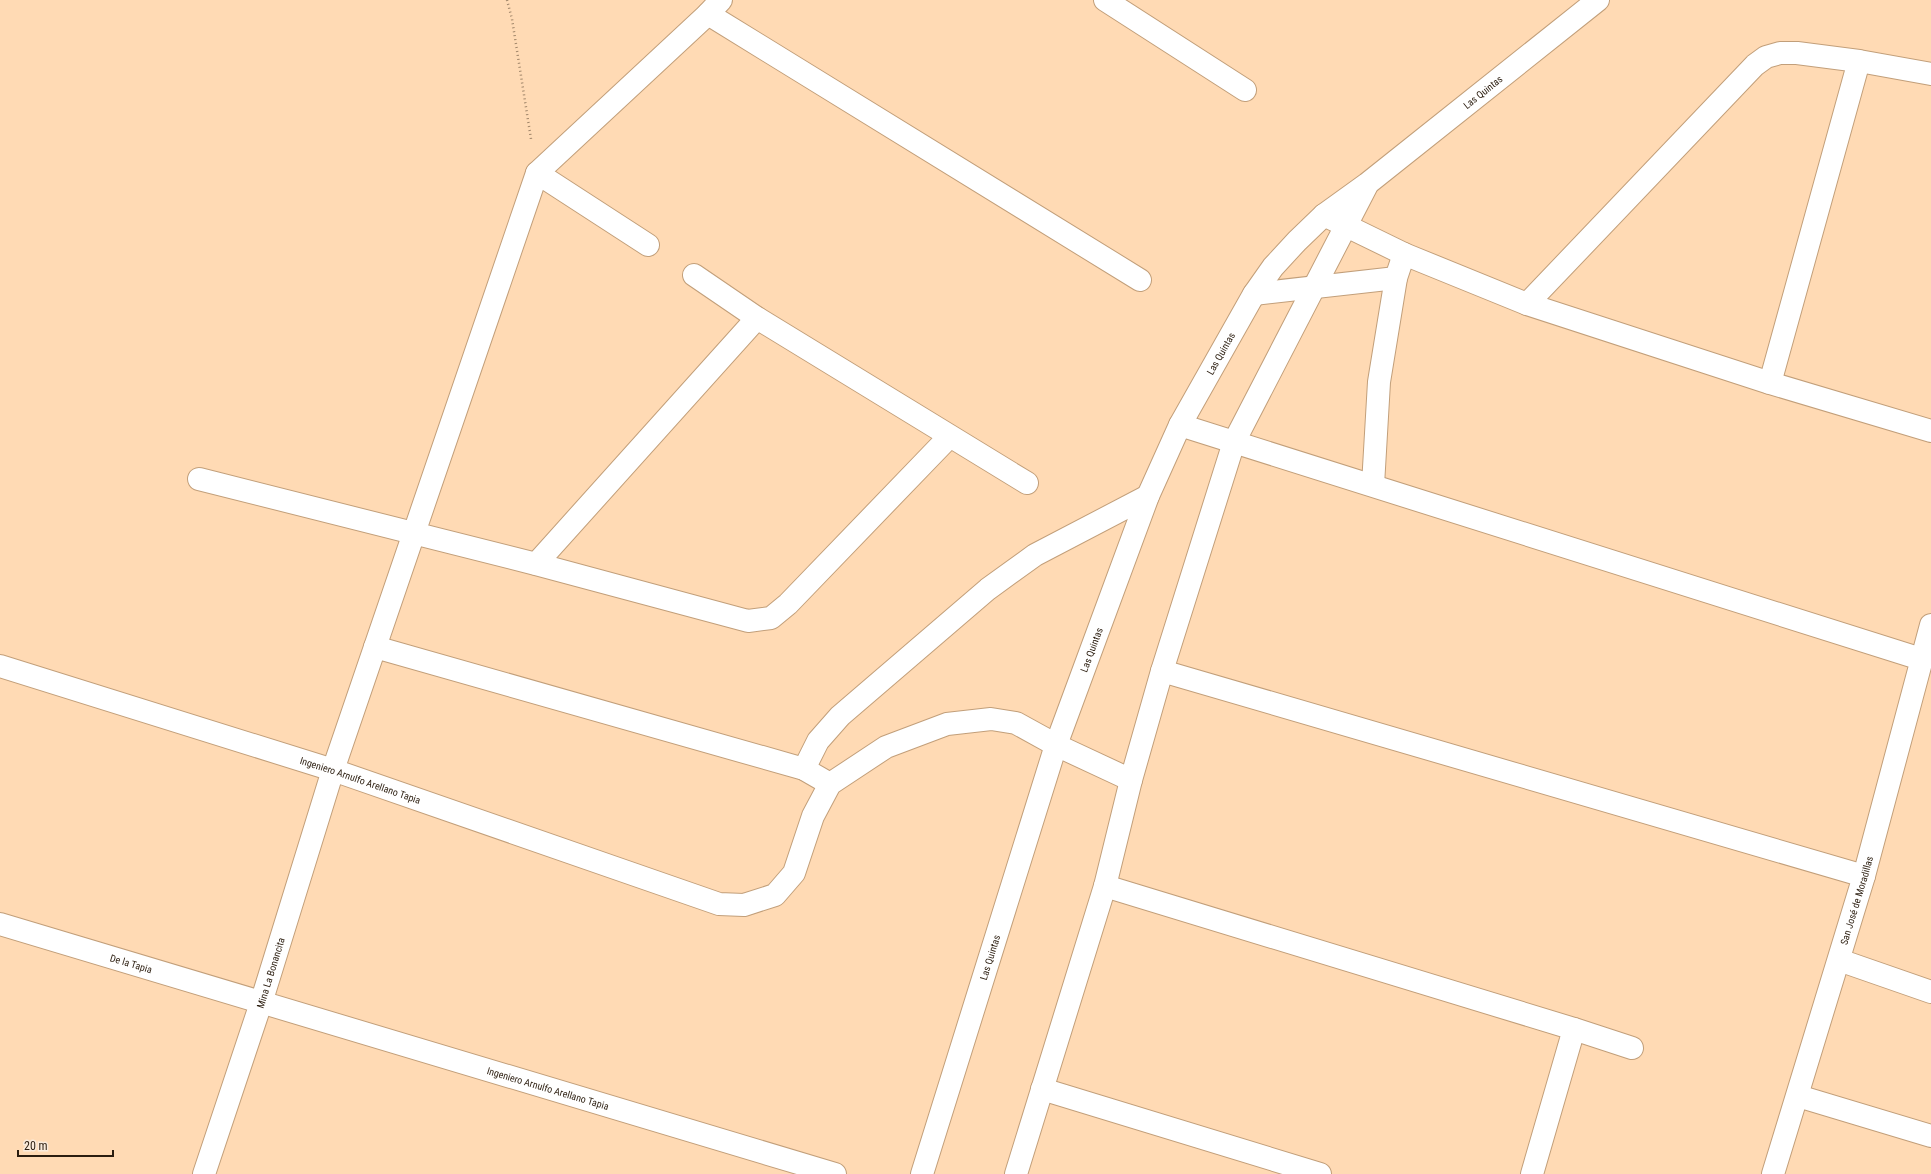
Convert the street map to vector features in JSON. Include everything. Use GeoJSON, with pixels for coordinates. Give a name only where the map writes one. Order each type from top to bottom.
{"type":"FeatureCollection","features":[{"type":"Feature","properties":{"kind":"street"},"geometry":{"type":"LineString","coordinates":[[1105,0],[1245,90]]}},
{"type":"Feature","properties":{"kind":"street","name":"Las Quintas"},"geometry":{"type":"LineString","coordinates":[[922,1174],[1056,745],[1148,496],[1180,425],[1254,294],[1273,267],[1324,215],[1368,184],[1598,0]]}},
{"type":"Feature","properties":{"kind":"street"},"geometry":{"type":"LineString","coordinates":[[648,245],[537,173],[714,7],[1140,280]]}},
{"type":"Feature","properties":{"kind":"street"},"geometry":{"type":"LineString","coordinates":[[1527,304],[1755,65],[1766,57],[1780,53],[1797,53],[1859,61],[1931,74]]}},
{"type":"Feature","properties":{"kind":"street"},"geometry":{"type":"LineString","coordinates":[[1770,384],[1859,61]]}},
{"type":"Feature","properties":{"kind":"street","name":"Mina La Bonancita"},"geometry":{"type":"LineString","coordinates":[[204,1174],[261,1003],[333,770],[537,173]]}},
{"type":"Feature","properties":{"kind":"street","name":"Las Quintas"},"geometry":{"type":"LineString","coordinates":[[1016,1174],[1105,886],[1131,780],[1162,671],[1234,442],[1368,184]]}},
{"type":"Feature","properties":{"kind":"street"},"geometry":{"type":"LineString","coordinates":[[1324,215],[1404,254],[1527,304],[1770,384],[1931,431]]}},
{"type":"Feature","properties":{"kind":"street"},"geometry":{"type":"LineString","coordinates":[[1373,485],[1378,382],[1396,278],[1404,254]]}},
{"type":"Feature","properties":{"kind":"street"},"geometry":{"type":"LineString","coordinates":[[694,275],[757,318],[949,437],[1028,483]]}},
{"type":"Feature","properties":{"kind":"street"},"geometry":{"type":"LineString","coordinates":[[1254,294],[1396,278]]}},
{"type":"Feature","properties":{"kind":"street"},"geometry":{"type":"LineString","coordinates":[[536,564],[757,318]]}},
{"type":"Feature","properties":{"kind":"street"},"geometry":{"type":"LineString","coordinates":[[1180,425],[1921,659]]}},
{"type":"Feature","properties":{"kind":"street"},"geometry":{"type":"LineString","coordinates":[[199,479],[536,564],[748,621],[771,618],[788,604],[949,437]]}},
{"type":"Feature","properties":{"kind":"street"},"geometry":{"type":"LineString","coordinates":[[804,769],[818,741],[840,716],[988,589],[1035,555],[1148,496]]}},
{"type":"Feature","properties":{"kind":"street","name":"San José de Moradillas"},"geometry":{"type":"LineString","coordinates":[[1773,1174],[1864,876],[1931,625]]}},
{"type":"Feature","properties":{"kind":"street"},"geometry":{"type":"LineString","coordinates":[[375,646],[804,769],[830,784],[886,747],[946,724],[990,719],[1016,723],[1056,745],[1131,780]]}},
{"type":"Feature","properties":{"kind":"street","name":"Ingeniero Arnulfo Arellano Tapia"},"geometry":{"type":"LineString","coordinates":[[0,666],[333,770],[718,904],[744,905],[774,895],[794,873],[813,816],[830,784]]}},
{"type":"Feature","properties":{"kind":"street"},"geometry":{"type":"LineString","coordinates":[[1162,671],[1864,876]]}},
{"type":"Feature","properties":{"kind":"street"},"geometry":{"type":"LineString","coordinates":[[1105,886],[1632,1048]]}},
{"type":"Feature","properties":{"kind":"street","name":"De la Tapia"},"geometry":{"type":"LineString","coordinates":[[0,924],[261,1003]]}},
{"type":"Feature","properties":{"kind":"street"},"geometry":{"type":"LineString","coordinates":[[1839,960],[1931,992]]}},
{"type":"Feature","properties":{"kind":"street","name":"Ingeniero Arnulfo Arellano Tapia"},"geometry":{"type":"LineString","coordinates":[[261,1003],[835,1174]]}},
{"type":"Feature","properties":{"kind":"street"},"geometry":{"type":"LineString","coordinates":[[1532,1174],[1574,1029]]}},
{"type":"Feature","properties":{"kind":"street"},"geometry":{"type":"LineString","coordinates":[[1042,1089],[1320,1174]]}},
{"type":"Feature","properties":{"kind":"street"},"geometry":{"type":"LineString","coordinates":[[1798,1096],[1931,1136]]}},
{"type":"Feature","properties":{"kind":"path"},"geometry":{"type":"LineString","coordinates":[[507,0],[512,19],[537,173]]}}]}
